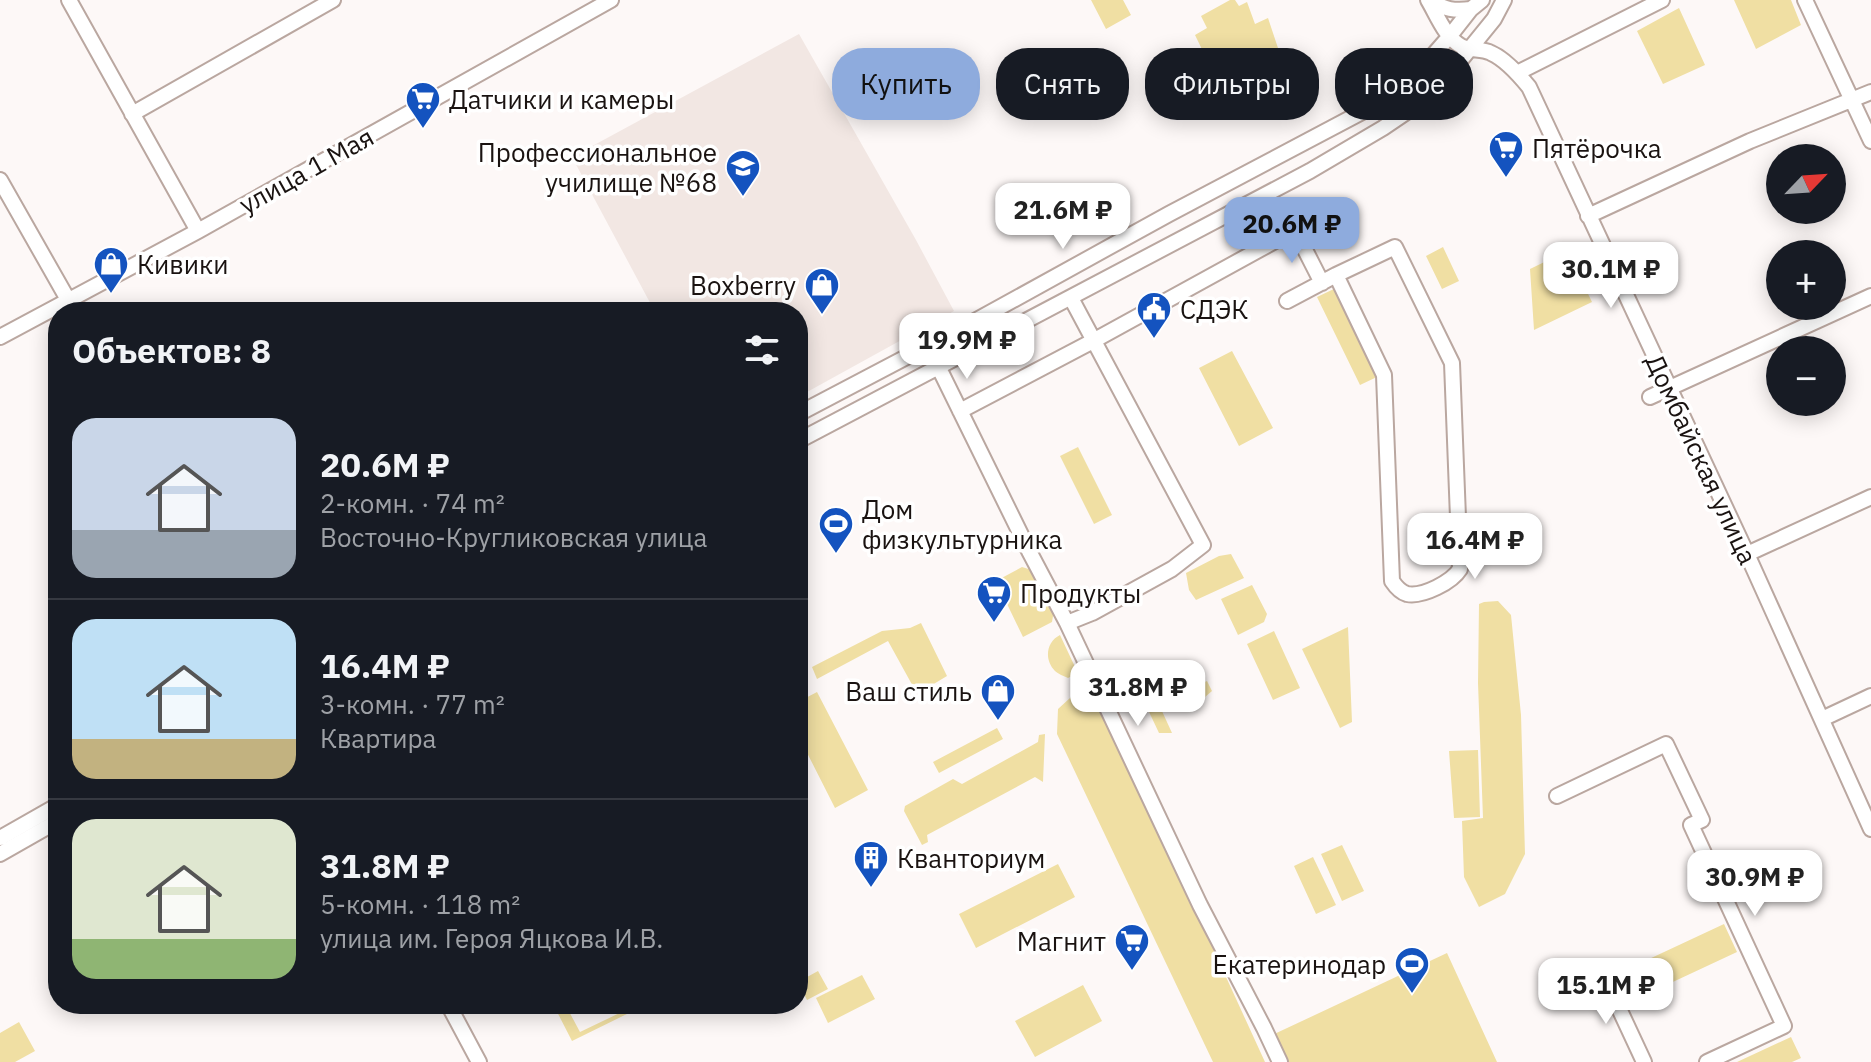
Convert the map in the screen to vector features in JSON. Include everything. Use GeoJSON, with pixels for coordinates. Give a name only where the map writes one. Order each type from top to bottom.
{"type":"FeatureCollection","features":[{"type":"Feature","properties":{"kind":"street"},"geometry":{"type":"LineString","coordinates":[[69,0],[198,231]]}},
{"type":"Feature","properties":{"kind":"street"},"geometry":{"type":"LineString","coordinates":[[132,114],[333,0]]}},
{"type":"Feature","properties":{"kind":"street","name":"улица 1 Мая"},"geometry":{"type":"LineString","coordinates":[[79,302],[198,231],[611,0]]}},
{"type":"Feature","properties":{"kind":"street"},"geometry":{"type":"LineString","coordinates":[[1429,0],[1454,11],[1476,5]]}},
{"type":"Feature","properties":{"kind":"street","name":"Домбайская улица"},"geometry":{"type":"LineString","coordinates":[[1429,0],[1449,37],[1466,48]]}},
{"type":"Feature","properties":{"kind":"street"},"geometry":{"type":"LineString","coordinates":[[1470,48],[1494,19],[1504,0]]}},
{"type":"Feature","properties":{"kind":"street"},"geometry":{"type":"LineString","coordinates":[[1517,73],[1662,0]]}},
{"type":"Feature","properties":{"kind":"street"},"geometry":{"type":"LineString","coordinates":[[1805,0],[1871,141]]}},
{"type":"Feature","properties":{"kind":"street"},"geometry":{"type":"LineString","coordinates":[[1439,48],[1476,5]]}},
{"type":"Feature","properties":{"kind":"street","name":"Домбайская улица"},"geometry":{"type":"LineString","coordinates":[[1473,50],[1491,52],[1529,87],[1747,554],[1871,829]]}},
{"type":"Feature","properties":{"kind":"street"},"geometry":{"type":"LineString","coordinates":[[1588,216],[1750,141],[1871,92]]}},
{"type":"Feature","properties":{"kind":"street"},"geometry":{"type":"LineString","coordinates":[[808,409],[1349,120]]}},
{"type":"Feature","properties":{"kind":"street"},"geometry":{"type":"LineString","coordinates":[[1352,120],[1362,139]]}},
{"type":"Feature","properties":{"kind":"street"},"geometry":{"type":"LineString","coordinates":[[808,436],[1310,171],[1393,120]]}},
{"type":"Feature","properties":{"kind":"street"},"geometry":{"type":"LineString","coordinates":[[0,180],[70,302]]}},
{"type":"Feature","properties":{"kind":"street"},"geometry":{"type":"LineString","coordinates":[[960,411],[1295,230],[1322,283]]}},
{"type":"Feature","properties":{"kind":"street"},"geometry":{"type":"LineString","coordinates":[[1287,301],[1336,275],[1395,247],[1452,363],[1460,569],[1449,582],[1407,594],[1397,589],[1392,581],[1384,375],[1336,275]]}},
{"type":"Feature","properties":{"kind":"street"},"geometry":{"type":"LineString","coordinates":[[1650,397],[1871,296]]}},
{"type":"Feature","properties":{"kind":"street"},"geometry":{"type":"LineString","coordinates":[[1067,623],[1092,613],[1172,569],[1203,545],[1071,298]]}},
{"type":"Feature","properties":{"kind":"street","name":"улица 1 Мая"},"geometry":{"type":"LineString","coordinates":[[0,337],[48,316]]}},
{"type":"Feature","properties":{"kind":"street"},"geometry":{"type":"LineString","coordinates":[[939,368],[1067,623],[1200,905],[1280,1062]]}},
{"type":"Feature","properties":{"kind":"street"},"geometry":{"type":"LineString","coordinates":[[1747,554],[1871,497]]}},
{"type":"Feature","properties":{"kind":"street"},"geometry":{"type":"LineString","coordinates":[[1822,719],[1871,696]]}},
{"type":"Feature","properties":{"kind":"street"},"geometry":{"type":"LineString","coordinates":[[1557,796],[1666,744],[1702,820],[1691,825],[1784,1026],[1707,1062]]}},
{"type":"Feature","properties":{"kind":"street"},"geometry":{"type":"LineString","coordinates":[[0,838],[48,811]]}},
{"type":"Feature","properties":{"kind":"street"},"geometry":{"type":"LineString","coordinates":[[0,854],[48,827]]}},
{"type":"Feature","properties":{"kind":"street"},"geometry":{"type":"LineString","coordinates":[[1603,974],[1644,1062]]}},
{"type":"Feature","properties":{"kind":"street"},"geometry":{"type":"LineString","coordinates":[[453,1014],[479,1062]]}},
{"type":"Feature","properties":{"kind":"shaded area"},"geometry":{"type":"Polygon","coordinates":[[[1091,0],[1123,0],[1131,15],[1106,29],[1091,0]]]}},
{"type":"Feature","properties":{"kind":"shaded area"},"geometry":{"type":"Polygon","coordinates":[[[1230,0],[1235,0],[1239,6],[1247,2],[1255,24],[1268,18],[1278,48],[1201,48],[1195,35],[1207,28],[1201,16],[1230,0]]]}},
{"type":"Feature","properties":{"kind":"shaded area"},"geometry":{"type":"Polygon","coordinates":[[[1734,0],[1791,0],[1801,25],[1756,49],[1734,0]]]}},
{"type":"Feature","properties":{"kind":"shaded area"},"geometry":{"type":"Polygon","coordinates":[[[1679,8],[1705,65],[1663,84],[1637,31],[1679,8]]]}},
{"type":"Feature","properties":{"kind":"shaded area","name":"Профессиональное училище №68"},"geometry":{"type":"Polygon","coordinates":[[[799,34],[832,92],[832,120],[848,120],[954,311],[808,391],[808,302],[650,302],[572,157],[799,34]]]}},
{"type":"Feature","properties":{"kind":"shaded area"},"geometry":{"type":"Polygon","coordinates":[[[1443,247],[1459,281],[1442,289],[1426,256],[1443,247]]]}},
{"type":"Feature","properties":{"kind":"shaded area"},"geometry":{"type":"Polygon","coordinates":[[[1567,251],[1592,302],[1534,330],[1530,269],[1567,251]]]}},
{"type":"Feature","properties":{"kind":"shaded area"},"geometry":{"type":"Polygon","coordinates":[[[1336,288],[1379,376],[1360,385],[1317,297],[1336,288]]]}},
{"type":"Feature","properties":{"kind":"shaded area"},"geometry":{"type":"Polygon","coordinates":[[[1232,351],[1273,428],[1239,446],[1199,368],[1232,351]]]}},
{"type":"Feature","properties":{"kind":"shaded area"},"geometry":{"type":"Polygon","coordinates":[[[1078,447],[1112,515],[1094,524],[1060,456],[1078,447]]]}},
{"type":"Feature","properties":{"kind":"shaded area"},"geometry":{"type":"Polygon","coordinates":[[[1231,554],[1244,578],[1196,600],[1189,590],[1186,573],[1219,556],[1231,554]]]}},
{"type":"Feature","properties":{"kind":"shaded area"},"geometry":{"type":"Polygon","coordinates":[[[1022,567],[1035,571],[1054,610],[1052,622],[1023,637],[996,581],[1022,567]]]}},
{"type":"Feature","properties":{"kind":"shaded area"},"geometry":{"type":"Polygon","coordinates":[[[1252,585],[1267,614],[1264,622],[1238,635],[1221,599],[1252,585]]]}},
{"type":"Feature","properties":{"kind":"shaded area"},"geometry":{"type":"Polygon","coordinates":[[[1498,601],[1511,615],[1521,715],[1525,854],[1505,894],[1479,907],[1464,877],[1462,821],[1483,818],[1478,683],[1479,604],[1498,601]]]}},
{"type":"Feature","properties":{"kind":"shaded area"},"geometry":{"type":"Polygon","coordinates":[[[921,623],[947,676],[922,691],[915,690],[888,641],[817,679],[812,667],[882,631],[910,628],[921,623]]]}},
{"type":"Feature","properties":{"kind":"shaded area"},"geometry":{"type":"Polygon","coordinates":[[[1348,627],[1352,722],[1340,728],[1302,649],[1348,627]]]}},
{"type":"Feature","properties":{"kind":"shaded area"},"geometry":{"type":"Polygon","coordinates":[[[1274,631],[1300,688],[1273,700],[1247,644],[1274,631]]]}},
{"type":"Feature","properties":{"kind":"shaded area"},"geometry":{"type":"Polygon","coordinates":[[[1060,635],[1076,669],[1074,675],[1068,678],[1051,667],[1048,657],[1049,647],[1060,635]]]}},
{"type":"Feature","properties":{"kind":"shaded area"},"geometry":{"type":"Polygon","coordinates":[[[1207,681],[1212,691],[1205,697],[1166,711],[1163,702],[1166,699],[1207,681]]]}},
{"type":"Feature","properties":{"kind":"shaded area"},"geometry":{"type":"Polygon","coordinates":[[[1151,687],[1172,733],[1159,733],[1142,697],[1151,687]]]}},
{"type":"Feature","properties":{"kind":"shaded area"},"geometry":{"type":"Polygon","coordinates":[[[1094,689],[1265,1062],[1213,1062],[1057,734],[1058,709],[1070,698],[1094,689]]]}},
{"type":"Feature","properties":{"kind":"shaded area"},"geometry":{"type":"Polygon","coordinates":[[[817,692],[868,790],[835,808],[808,755],[808,697],[817,692]]]}},
{"type":"Feature","properties":{"kind":"shaded area"},"geometry":{"type":"Polygon","coordinates":[[[997,728],[1003,739],[939,773],[933,762],[997,728]]]}},
{"type":"Feature","properties":{"kind":"shaded area"},"geometry":{"type":"Polygon","coordinates":[[[1045,734],[1043,782],[1035,777],[927,835],[928,842],[922,845],[904,811],[905,806],[953,779],[962,784],[1038,742],[1039,735],[1045,734]]]}},
{"type":"Feature","properties":{"kind":"shaded area"},"geometry":{"type":"Polygon","coordinates":[[[1478,750],[1480,817],[1454,818],[1449,751],[1478,750]]]}},
{"type":"Feature","properties":{"kind":"shaded area"},"geometry":{"type":"Polygon","coordinates":[[[1342,845],[1364,891],[1342,901],[1321,854],[1342,845]]]}},
{"type":"Feature","properties":{"kind":"shaded area"},"geometry":{"type":"Polygon","coordinates":[[[1313,857],[1336,905],[1316,914],[1294,866],[1313,857]]]}},
{"type":"Feature","properties":{"kind":"shaded area"},"geometry":{"type":"Polygon","coordinates":[[[1058,864],[1075,897],[976,948],[959,914],[1058,864]]]}},
{"type":"Feature","properties":{"kind":"shaded area"},"geometry":{"type":"Polygon","coordinates":[[[1724,924],[1737,952],[1626,1001],[1617,982],[1635,974],[1632,967],[1724,924]]]}},
{"type":"Feature","properties":{"kind":"shaded area","name":"Екатеринодар"},"geometry":{"type":"Polygon","coordinates":[[[1447,953],[1497,1062],[1280,1062],[1268,1037],[1447,953]]]}},
{"type":"Feature","properties":{"kind":"shaded area"},"geometry":{"type":"Polygon","coordinates":[[[818,971],[828,989],[808,999],[808,976],[818,971]]]}},
{"type":"Feature","properties":{"kind":"shaded area"},"geometry":{"type":"Polygon","coordinates":[[[862,975],[875,999],[828,1023],[816,998],[862,975]]]}},
{"type":"Feature","properties":{"kind":"shaded area"},"geometry":{"type":"Polygon","coordinates":[[[1083,985],[1102,1021],[1035,1057],[1015,1021],[1083,985]]]}},
{"type":"Feature","properties":{"kind":"shaded area"},"geometry":{"type":"Polygon","coordinates":[[[558,1014],[570,1014],[580,1032],[618,1014],[627,1014],[572,1041],[558,1014]]]}},
{"type":"Feature","properties":{"kind":"shaded area"},"geometry":{"type":"Polygon","coordinates":[[[19,1022],[35,1051],[15,1062],[0,1062],[0,1033],[19,1022]]]}},
{"type":"Feature","properties":{"kind":"shaded area"},"geometry":{"type":"Polygon","coordinates":[[[1791,1037],[1801,1058],[1792,1062],[1737,1062],[1791,1037]]]}},
{"type":"Feature","properties":{"kind":"place","name":"Датчики и камеры"},"geometry":{"type":"Point","coordinates":[423,130]}},
{"type":"Feature","properties":{"kind":"place","name":"Пятёрочка"},"geometry":{"type":"Point","coordinates":[1506,179]}},
{"type":"Feature","properties":{"kind":"place","name":"Профессиональное училище №68"},"geometry":{"type":"Point","coordinates":[743,198]}},
{"type":"Feature","properties":{"kind":"place","name":"Кивики"},"geometry":{"type":"Point","coordinates":[111,295]}},
{"type":"Feature","properties":{"kind":"place","name":"Boxberry"},"geometry":{"type":"Point","coordinates":[822,316]}},
{"type":"Feature","properties":{"kind":"place","name":"СДЭК"},"geometry":{"type":"Point","coordinates":[1154,340]}},
{"type":"Feature","properties":{"kind":"place","name":"Дом физкультурника"},"geometry":{"type":"Point","coordinates":[836,555]}},
{"type":"Feature","properties":{"kind":"place","name":"Продукты"},"geometry":{"type":"Point","coordinates":[994,624]}},
{"type":"Feature","properties":{"kind":"place","name":"Ваш стиль"},"geometry":{"type":"Point","coordinates":[998,722]}},
{"type":"Feature","properties":{"kind":"place","name":"Кванториум"},"geometry":{"type":"Point","coordinates":[871,889]}},
{"type":"Feature","properties":{"kind":"place","name":"Магнит"},"geometry":{"type":"Point","coordinates":[1132,972]}},
{"type":"Feature","properties":{"kind":"place","name":"Екатеринодар"},"geometry":{"type":"Point","coordinates":[1412,995]}}]}
